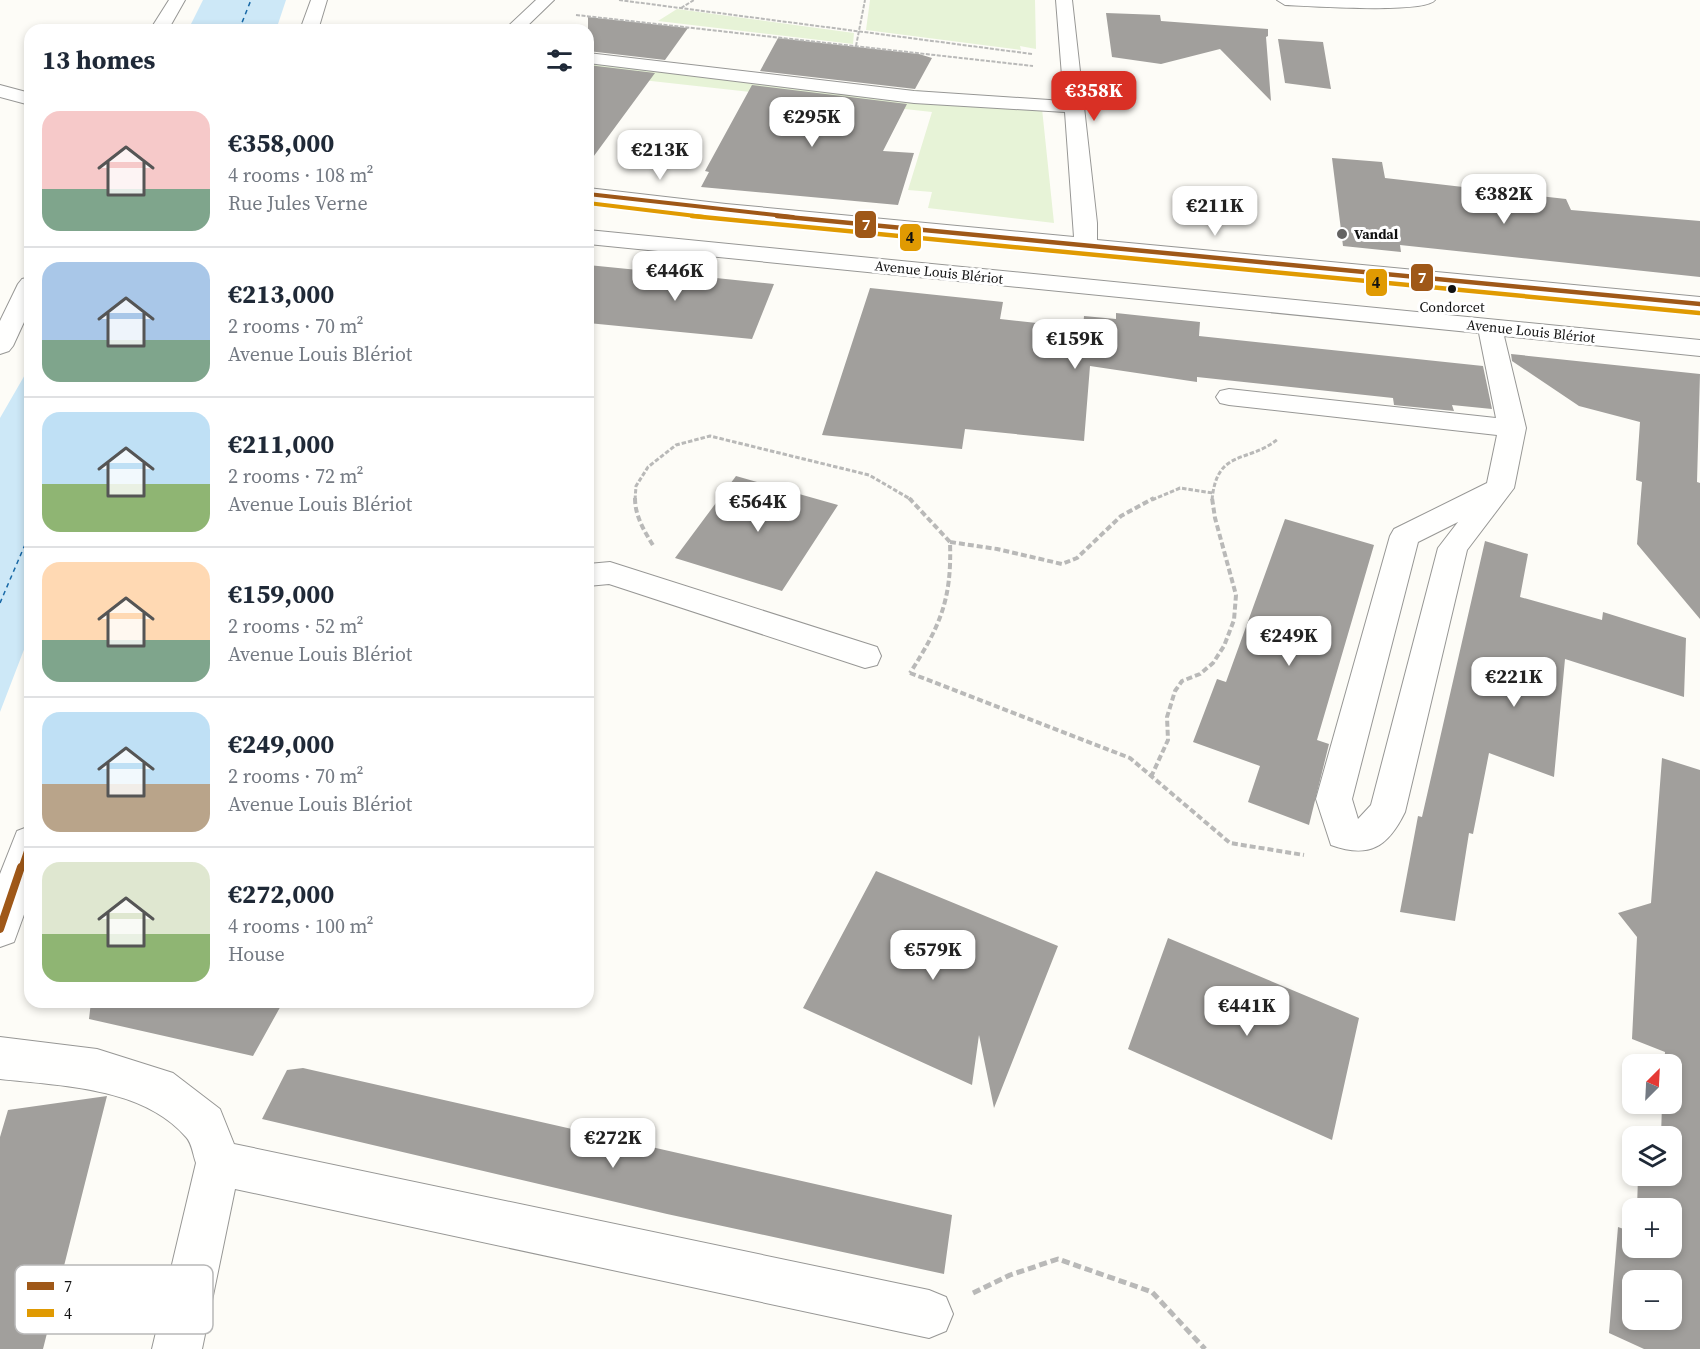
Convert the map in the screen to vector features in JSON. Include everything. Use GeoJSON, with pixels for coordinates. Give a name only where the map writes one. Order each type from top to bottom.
{"type":"FeatureCollection","features":[{"type":"Feature","properties":{"kind":"street"},"geometry":{"type":"LineString","coordinates":[[163,24],[177,0]]}},
{"type":"Feature","properties":{"kind":"street"},"geometry":{"type":"LineString","coordinates":[[311,24],[319,0]]}},
{"type":"Feature","properties":{"kind":"street"},"geometry":{"type":"LineString","coordinates":[[1064,0],[1086,223],[1085,245]]}},
{"type":"Feature","properties":{"kind":"street"},"geometry":{"type":"LineString","coordinates":[[1285,0],[1392,3],[1427,0]]}},
{"type":"Feature","properties":{"kind":"street"},"geometry":{"type":"LineString","coordinates":[[518,24],[537,3]]}},
{"type":"Feature","properties":{"kind":"street"},"geometry":{"type":"LineString","coordinates":[[594,59],[914,97],[1074,107]]}},
{"type":"Feature","properties":{"kind":"street"},"geometry":{"type":"LineString","coordinates":[[0,91],[24,97]]}},
{"type":"Feature","properties":{"kind":"street"},"geometry":{"type":"LineString","coordinates":[[594,195],[654,200],[726,212],[1085,245],[1285,272]]}},
{"type":"Feature","properties":{"kind":"street"},"geometry":{"type":"LineString","coordinates":[[594,215],[1700,304]]}},
{"type":"Feature","properties":{"kind":"street","name":"Avenue Louis Blériot"},"geometry":{"type":"LineString","coordinates":[[594,238],[1700,348]]}},
{"type":"Feature","properties":{"kind":"street"},"geometry":{"type":"LineString","coordinates":[[1285,272],[1290,307]]}},
{"type":"Feature","properties":{"kind":"street"},"geometry":{"type":"LineString","coordinates":[[0,346],[7,317],[24,293]]}},
{"type":"Feature","properties":{"kind":"street"},"geometry":{"type":"LineString","coordinates":[[1490,327],[1512,428],[1500,488],[1453,548],[1387,812],[1368,835],[1344,834],[1334,799],[1405,536],[1500,488]]}},
{"type":"Feature","properties":{"kind":"street"},"geometry":{"type":"LineString","coordinates":[[1229,397],[1512,428]]}},
{"type":"Feature","properties":{"kind":"street"},"geometry":{"type":"LineString","coordinates":[[594,574],[610,573],[864,656]]}},
{"type":"Feature","properties":{"kind":"street"},"geometry":{"type":"LineString","coordinates":[[0,929],[24,859]]}},
{"type":"Feature","properties":{"kind":"street"},"geometry":{"type":"LineString","coordinates":[[0,1058],[97,1070],[158,1088],[205,1124],[218,1163],[196,1265]]}},
{"type":"Feature","properties":{"kind":"street"},"geometry":{"type":"LineString","coordinates":[[218,1163],[928,1314]]}},
{"type":"Feature","properties":{"kind":"street"},"geometry":{"type":"LineString","coordinates":[[177,1349],[180,1334]]}},
{"type":"Feature","properties":{"kind":"path"},"geometry":{"type":"LineString","coordinates":[[619,0],[859,32],[1069,64]]}},
{"type":"Feature","properties":{"kind":"path"},"geometry":{"type":"LineString","coordinates":[[680,8],[694,0]]}},
{"type":"Feature","properties":{"kind":"path"},"geometry":{"type":"LineString","coordinates":[[856,46],[865,0]]}},
{"type":"Feature","properties":{"kind":"path"},"geometry":{"type":"LineString","coordinates":[[537,3],[856,46],[1069,64]]}},
{"type":"Feature","properties":{"kind":"path"},"geometry":{"type":"LineString","coordinates":[[1151,777],[1170,737],[1167,719],[1173,695],[1181,681],[1202,673],[1226,644],[1237,611],[1235,581],[1215,520],[1213,493],[1221,468],[1230,460],[1273,444],[1279,438],[1279,402]]}},
{"type":"Feature","properties":{"kind":"path"},"geometry":{"type":"LineString","coordinates":[[644,584],[660,562],[635,507],[636,486],[648,467],[676,444],[710,436],[869,475],[912,500],[950,542],[997,549],[1062,564],[1077,558],[1121,516],[1161,495],[1180,488],[1213,493]]}},
{"type":"Feature","properties":{"kind":"path"},"geometry":{"type":"LineString","coordinates":[[910,673],[936,632],[945,604],[951,567],[950,542]]}},
{"type":"Feature","properties":{"kind":"path"},"geometry":{"type":"LineString","coordinates":[[864,656],[1130,758],[1230,843],[1321,857],[1344,834]]}},
{"type":"Feature","properties":{"kind":"path"},"geometry":{"type":"LineString","coordinates":[[928,1314],[1010,1275],[1058,1259],[1152,1292],[1205,1349]]}},
{"type":"Feature","properties":{"kind":"green space"},"geometry":{"type":"Polygon","coordinates":[[[870,0],[1035,0],[1036,49],[1020,46],[1021,50],[866,30],[870,0]]]}},
{"type":"Feature","properties":{"kind":"green space"},"geometry":{"type":"Polygon","coordinates":[[[677,9],[854,33],[853,44],[658,21],[677,9]]]}},
{"type":"Feature","properties":{"kind":"green space"},"geometry":{"type":"Polygon","coordinates":[[[594,58],[933,92],[1041,99],[1054,223],[928,208],[932,192],[908,190],[932,112],[594,75],[594,58]]]}},
{"type":"Feature","properties":{"kind":"water"},"geometry":{"type":"Polygon","coordinates":[[[203,0],[286,0],[278,24],[191,24],[203,0]]]}},
{"type":"Feature","properties":{"kind":"water"},"geometry":{"type":"Polygon","coordinates":[[[24,376],[24,650],[0,712],[0,418],[24,376]]]}},
{"type":"Feature","properties":{"kind":"building"},"geometry":{"type":"Polygon","coordinates":[[[1106,13],[1160,15],[1161,21],[1268,29],[1266,37],[1271,101],[1220,49],[1161,64],[1112,57],[1106,13]]]}},
{"type":"Feature","properties":{"kind":"building"},"geometry":{"type":"Polygon","coordinates":[[[588,17],[688,28],[665,60],[594,52],[594,24],[588,24],[588,17]]]}},
{"type":"Feature","properties":{"kind":"building"},"geometry":{"type":"Polygon","coordinates":[[[778,38],[919,54],[932,58],[915,89],[760,71],[778,38]]]}},
{"type":"Feature","properties":{"kind":"building"},"geometry":{"type":"Polygon","coordinates":[[[1278,39],[1323,42],[1331,89],[1285,83],[1278,39]]]}},
{"type":"Feature","properties":{"kind":"building"},"geometry":{"type":"Polygon","coordinates":[[[594,66],[655,73],[594,156],[594,66]]]}},
{"type":"Feature","properties":{"kind":"building"},"geometry":{"type":"Polygon","coordinates":[[[752,85],[907,104],[883,151],[914,153],[898,205],[701,187],[709,172],[705,171],[752,85]]]}},
{"type":"Feature","properties":{"kind":"building"},"geometry":{"type":"Polygon","coordinates":[[[1332,158],[1382,162],[1385,178],[1566,199],[1571,210],[1700,221],[1700,277],[1400,245],[1401,252],[1343,246],[1332,158]]]}},
{"type":"Feature","properties":{"kind":"building"},"geometry":{"type":"Polygon","coordinates":[[[594,266],[774,284],[752,339],[594,324],[594,266]]]}},
{"type":"Feature","properties":{"kind":"building"},"geometry":{"type":"Polygon","coordinates":[[[870,288],[1003,302],[1000,319],[1083,328],[1084,316],[1116,319],[1116,313],[1200,322],[1199,336],[1483,366],[1492,409],[1452,405],[1454,411],[1394,405],[1393,398],[1197,377],[1197,382],[1090,366],[1084,441],[965,429],[962,449],[822,435],[870,288]]]}},
{"type":"Feature","properties":{"kind":"building"},"geometry":{"type":"Polygon","coordinates":[[[1511,354],[1700,374],[1697,482],[1700,483],[1700,619],[1637,544],[1642,482],[1636,480],[1640,422],[1579,406],[1512,361],[1511,354]]]}},
{"type":"Feature","properties":{"kind":"building"},"geometry":{"type":"Polygon","coordinates":[[[736,476],[838,505],[782,591],[675,558],[736,476]]]}},
{"type":"Feature","properties":{"kind":"building"},"geometry":{"type":"Polygon","coordinates":[[[1285,519],[1374,545],[1317,740],[1329,744],[1309,825],[1248,802],[1260,766],[1193,742],[1217,679],[1226,682],[1285,519]]]}},
{"type":"Feature","properties":{"kind":"building"},"geometry":{"type":"Polygon","coordinates":[[[1485,541],[1528,554],[1520,597],[1602,620],[1603,612],[1686,638],[1684,697],[1565,659],[1554,777],[1489,753],[1473,834],[1469,833],[1455,921],[1400,912],[1418,816],[1422,817],[1485,541]]]}},
{"type":"Feature","properties":{"kind":"building"},"geometry":{"type":"Polygon","coordinates":[[[1662,758],[1700,770],[1700,1349],[1644,1349],[1609,1333],[1618,1227],[1622,1228],[1622,1258],[1682,1258],[1682,1198],[1637,1198],[1638,1186],[1682,1186],[1682,1126],[1661,1126],[1662,1114],[1682,1114],[1682,1054],[1665,1054],[1665,1052],[1632,1039],[1637,937],[1618,913],[1651,903],[1662,758]]]}},
{"type":"Feature","properties":{"kind":"building"},"geometry":{"type":"Polygon","coordinates":[[[876,871],[1058,946],[994,1108],[979,1035],[972,1085],[803,1008],[876,871]]]}},
{"type":"Feature","properties":{"kind":"building"},"geometry":{"type":"Polygon","coordinates":[[[1168,938],[1359,1018],[1332,1140],[1128,1049],[1168,938]]]}},
{"type":"Feature","properties":{"kind":"building"},"geometry":{"type":"Polygon","coordinates":[[[90,1008],[280,1008],[253,1056],[89,1019],[90,1008]]]}},
{"type":"Feature","properties":{"kind":"building"},"geometry":{"type":"Polygon","coordinates":[[[303,1068],[952,1215],[944,1274],[667,1214],[262,1119],[287,1070],[303,1068]]]}},
{"type":"Feature","properties":{"kind":"building"},"geometry":{"type":"Polygon","coordinates":[[[107,1096],[64,1265],[15,1265],[15,1334],[47,1334],[43,1349],[0,1349],[0,1137],[8,1110],[107,1096]]]}},
{"type":"Feature","properties":{"kind":"ferry route"},"geometry":{"type":"LineString","coordinates":[[241,24],[251,0]]}},
{"type":"Feature","properties":{"kind":"ferry route"},"geometry":{"type":"LineString","coordinates":[[0,603],[24,547]]}},
{"type":"Feature","properties":{"kind":"transit line","name":"7"},"geometry":{"type":"LineString","coordinates":[[594,195],[726,211],[1700,304]]}},
{"type":"Feature","properties":{"kind":"transit line","name":"4"},"geometry":{"type":"LineString","coordinates":[[594,204],[725,220],[1699,313]]}},
{"type":"Feature","properties":{"kind":"transit line","name":"7"},"geometry":{"type":"LineString","coordinates":[[0,929],[24,859]]}},
{"type":"Feature","properties":{"kind":"place","name":"Vandal"},"geometry":{"type":"Point","coordinates":[1342,234]}},
{"type":"Feature","properties":{"kind":"place","name":"Condorcet"},"geometry":{"type":"Point","coordinates":[1452,289]}}]}
